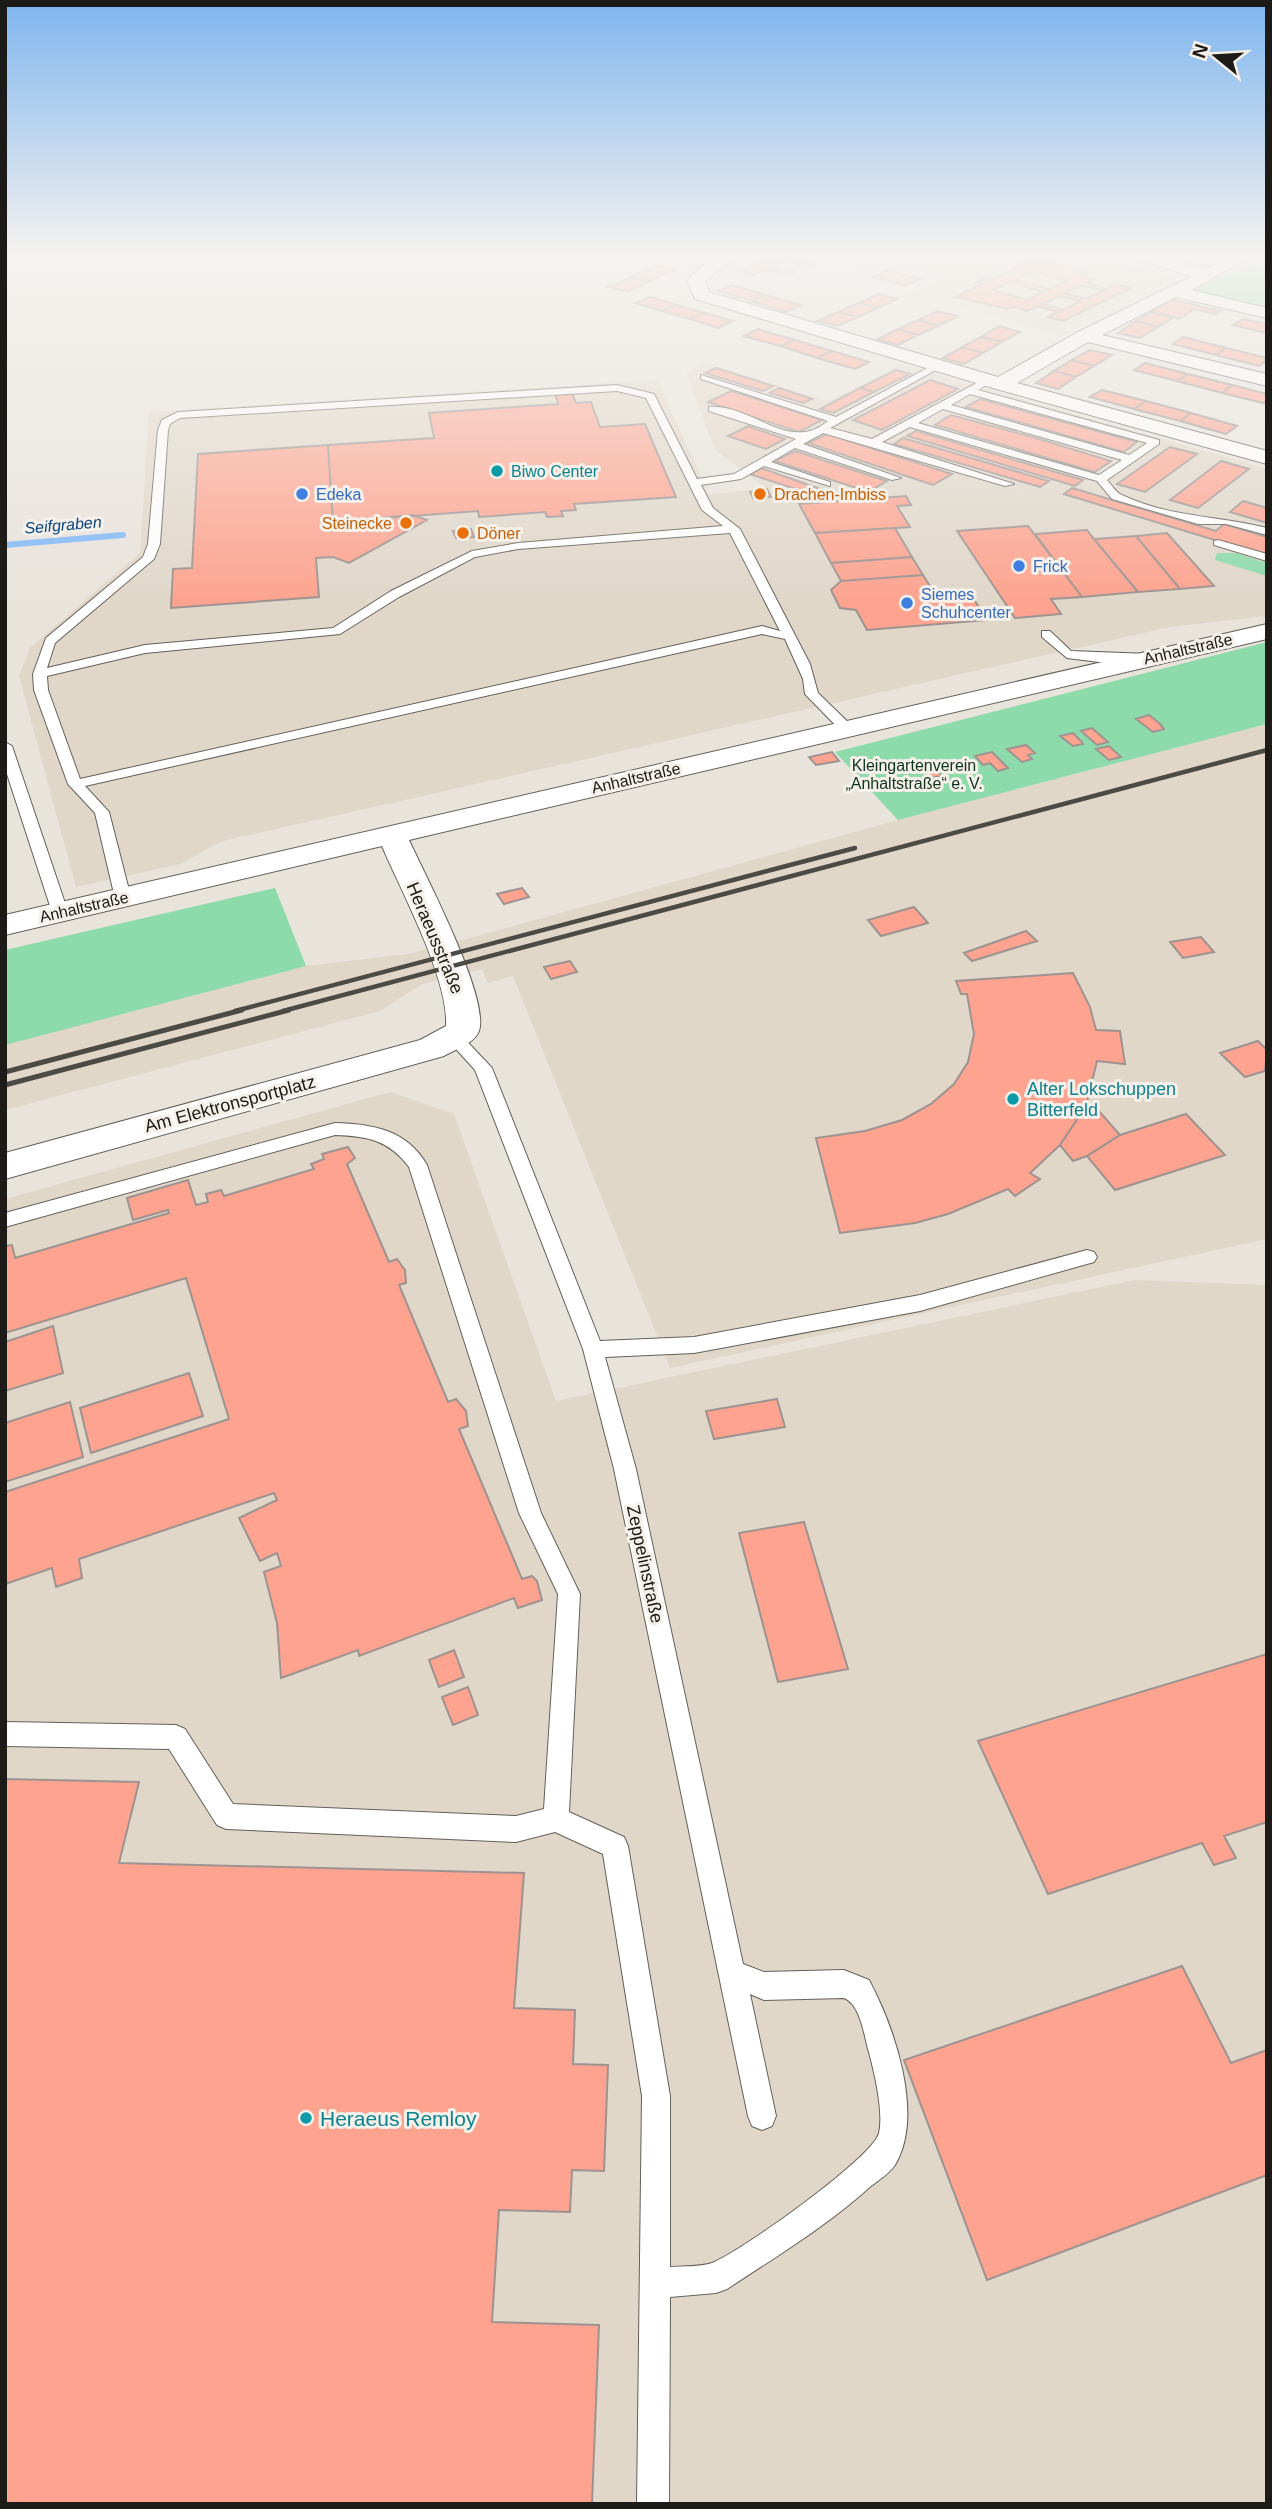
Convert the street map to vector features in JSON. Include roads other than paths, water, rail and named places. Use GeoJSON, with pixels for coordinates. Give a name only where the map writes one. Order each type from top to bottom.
{"type":"FeatureCollection","features":[{"type":"Feature","properties":{"kind":"street"},"geometry":{"type":"LineString","coordinates":[[952,370],[1265,456]]}},
{"type":"Feature","properties":{"kind":"street"},"geometry":{"type":"LineString","coordinates":[[994,382],[1018,370]]}},
{"type":"Feature","properties":{"kind":"street"},"geometry":{"type":"LineString","coordinates":[[1226,370],[1267,380]]}},
{"type":"Feature","properties":{"kind":"street","name":"Anhaltstraße"},"geometry":{"type":"LineString","coordinates":[[5,925],[847,729],[1072,665],[1150,659],[1267,631]]}},
{"type":"Feature","properties":{"kind":"street","name":"Heraeusstraße"},"geometry":{"type":"LineString","coordinates":[[392,836],[460,996],[465,1025],[454,1038]]}},
{"type":"Feature","properties":{"kind":"street","name":"Am Elektronsportplatz"},"geometry":{"type":"LineString","coordinates":[[5,1166],[432,1048],[454,1038]]}},
{"type":"Feature","properties":{"kind":"lane"},"geometry":{"type":"LineString","coordinates":[[696,482],[737,477],[797,441],[931,370]]}},
{"type":"Feature","properties":{"kind":"lane"},"geometry":{"type":"LineString","coordinates":[[704,377],[838,421]]}},
{"type":"Feature","properties":{"kind":"lane"},"geometry":{"type":"LineString","coordinates":[[873,443],[968,390],[994,382]]}},
{"type":"Feature","properties":{"kind":"lane"},"geometry":{"type":"LineString","coordinates":[[123,898],[102,812],[75,784],[41,690],[39,674],[42,657],[50,641],[148,559],[154,544],[163,430],[166,422],[178,415],[617,388],[650,396],[708,510],[734,529],[810,679],[811,694],[847,729]]}},
{"type":"Feature","properties":{"kind":"lane"},"geometry":{"type":"LineString","coordinates":[[968,390],[1155,442],[1101,479]]}},
{"type":"Feature","properties":{"kind":"lane"},"geometry":{"type":"LineString","coordinates":[[941,405],[1130,459]]}},
{"type":"Feature","properties":{"kind":"lane"},"geometry":{"type":"LineString","coordinates":[[713,409],[897,478]]}},
{"type":"Feature","properties":{"kind":"lane"},"geometry":{"type":"LineString","coordinates":[[908,423],[1101,479],[1116,497],[1198,521],[1226,520],[1267,533]]}},
{"type":"Feature","properties":{"kind":"lane"},"geometry":{"type":"LineString","coordinates":[[822,429],[1009,484]]}},
{"type":"Feature","properties":{"kind":"lane"},"geometry":{"type":"LineString","coordinates":[[761,462],[826,484]]}},
{"type":"Feature","properties":{"kind":"lane"},"geometry":{"type":"LineString","coordinates":[[39,674],[145,649],[336,631],[395,594],[472,554],[518,547],[734,529]]}},
{"type":"Feature","properties":{"kind":"lane"},"geometry":{"type":"LineString","coordinates":[[1218,543],[1267,558]]}},
{"type":"Feature","properties":{"kind":"lane"},"geometry":{"type":"LineString","coordinates":[[75,784],[762,630],[787,636]]}},
{"type":"Feature","properties":{"kind":"lane"},"geometry":{"type":"LineString","coordinates":[[1046,634],[1072,665]]}},
{"type":"Feature","properties":{"kind":"lane"},"geometry":{"type":"LineString","coordinates":[[5,746],[60,912]]}},
{"type":"Feature","properties":{"kind":"lane","name":"Zeppelinstraße"},"geometry":{"type":"LineString","coordinates":[[454,1038],[483,1069],[593,1349],[625,1469],[762,2116]]}},
{"type":"Feature","properties":{"kind":"lane"},"geometry":{"type":"LineString","coordinates":[[5,1220],[335,1129],[385,1135],[406,1147],[418,1165],[530,1513],[569,1594],[556,1819]]}},
{"type":"Feature","properties":{"kind":"lane"},"geometry":{"type":"LineString","coordinates":[[593,1349],[694,1345],[920,1303],[1087,1257]]}},
{"type":"Feature","properties":{"kind":"lane"},"geometry":{"type":"LineString","coordinates":[[5,1734],[176,1737],[226,1816],[516,1829],[556,1819],[615,1846],[656,2096],[657,2283],[653,2504]]}},
{"type":"Feature","properties":{"kind":"lane"},"geometry":{"type":"LineString","coordinates":[[657,2283],[716,2278],[827,2206],[884,2156],[894,2132],[888,2074],[871,2012],[859,1990],[844,1984],[764,1986],[731,1973]]}},
{"type":"Feature","properties":{"kind":"waterway","name":"Seifgraben"},"geometry":{"type":"LineString","coordinates":[[5,545],[123,535]]}},
{"type":"Feature","properties":{"kind":"railway"},"geometry":{"type":"LineString","coordinates":[[283,1011],[1267,750]]}},
{"type":"Feature","properties":{"kind":"railway"},"geometry":{"type":"LineString","coordinates":[[235,1011],[855,848]]}},
{"type":"Feature","properties":{"kind":"railway"},"geometry":{"type":"LineString","coordinates":[[5,1072],[242,1010]]}},
{"type":"Feature","properties":{"kind":"railway"},"geometry":{"type":"LineString","coordinates":[[5,1085],[289,1010]]}},
{"type":"Feature","properties":{"kind":"place","name":"Biwo Center"},"geometry":{"type":"Point","coordinates":[497,471]}},
{"type":"Feature","properties":{"kind":"place","name":"Edeka"},"geometry":{"type":"Point","coordinates":[302,494]}},
{"type":"Feature","properties":{"kind":"place","name":"Drachen-Imbiss"},"geometry":{"type":"Point","coordinates":[760,494]}},
{"type":"Feature","properties":{"kind":"place","name":"Steinecke"},"geometry":{"type":"Point","coordinates":[406,523]}},
{"type":"Feature","properties":{"kind":"place","name":"Döner"},"geometry":{"type":"Point","coordinates":[463,533]}},
{"type":"Feature","properties":{"kind":"place","name":"Frick"},"geometry":{"type":"Point","coordinates":[1019,566]}},
{"type":"Feature","properties":{"kind":"place","name":"Siemes Schuhcenter"},"geometry":{"type":"Point","coordinates":[907,603]}},
{"type":"Feature","properties":{"kind":"place","name":"Alter Lokschuppen Bitterfeld"},"geometry":{"type":"Point","coordinates":[1013,1099]}},
{"type":"Feature","properties":{"kind":"place","name":"Heraeus Remloy"},"geometry":{"type":"Point","coordinates":[306,2118]}},
{"type":"Feature","properties":{"kind":"park label","name":"Kleingartenverein „Anhaltstraße“ e. V."},"geometry":{"type":"Point","coordinates":[914,774]}}]}
